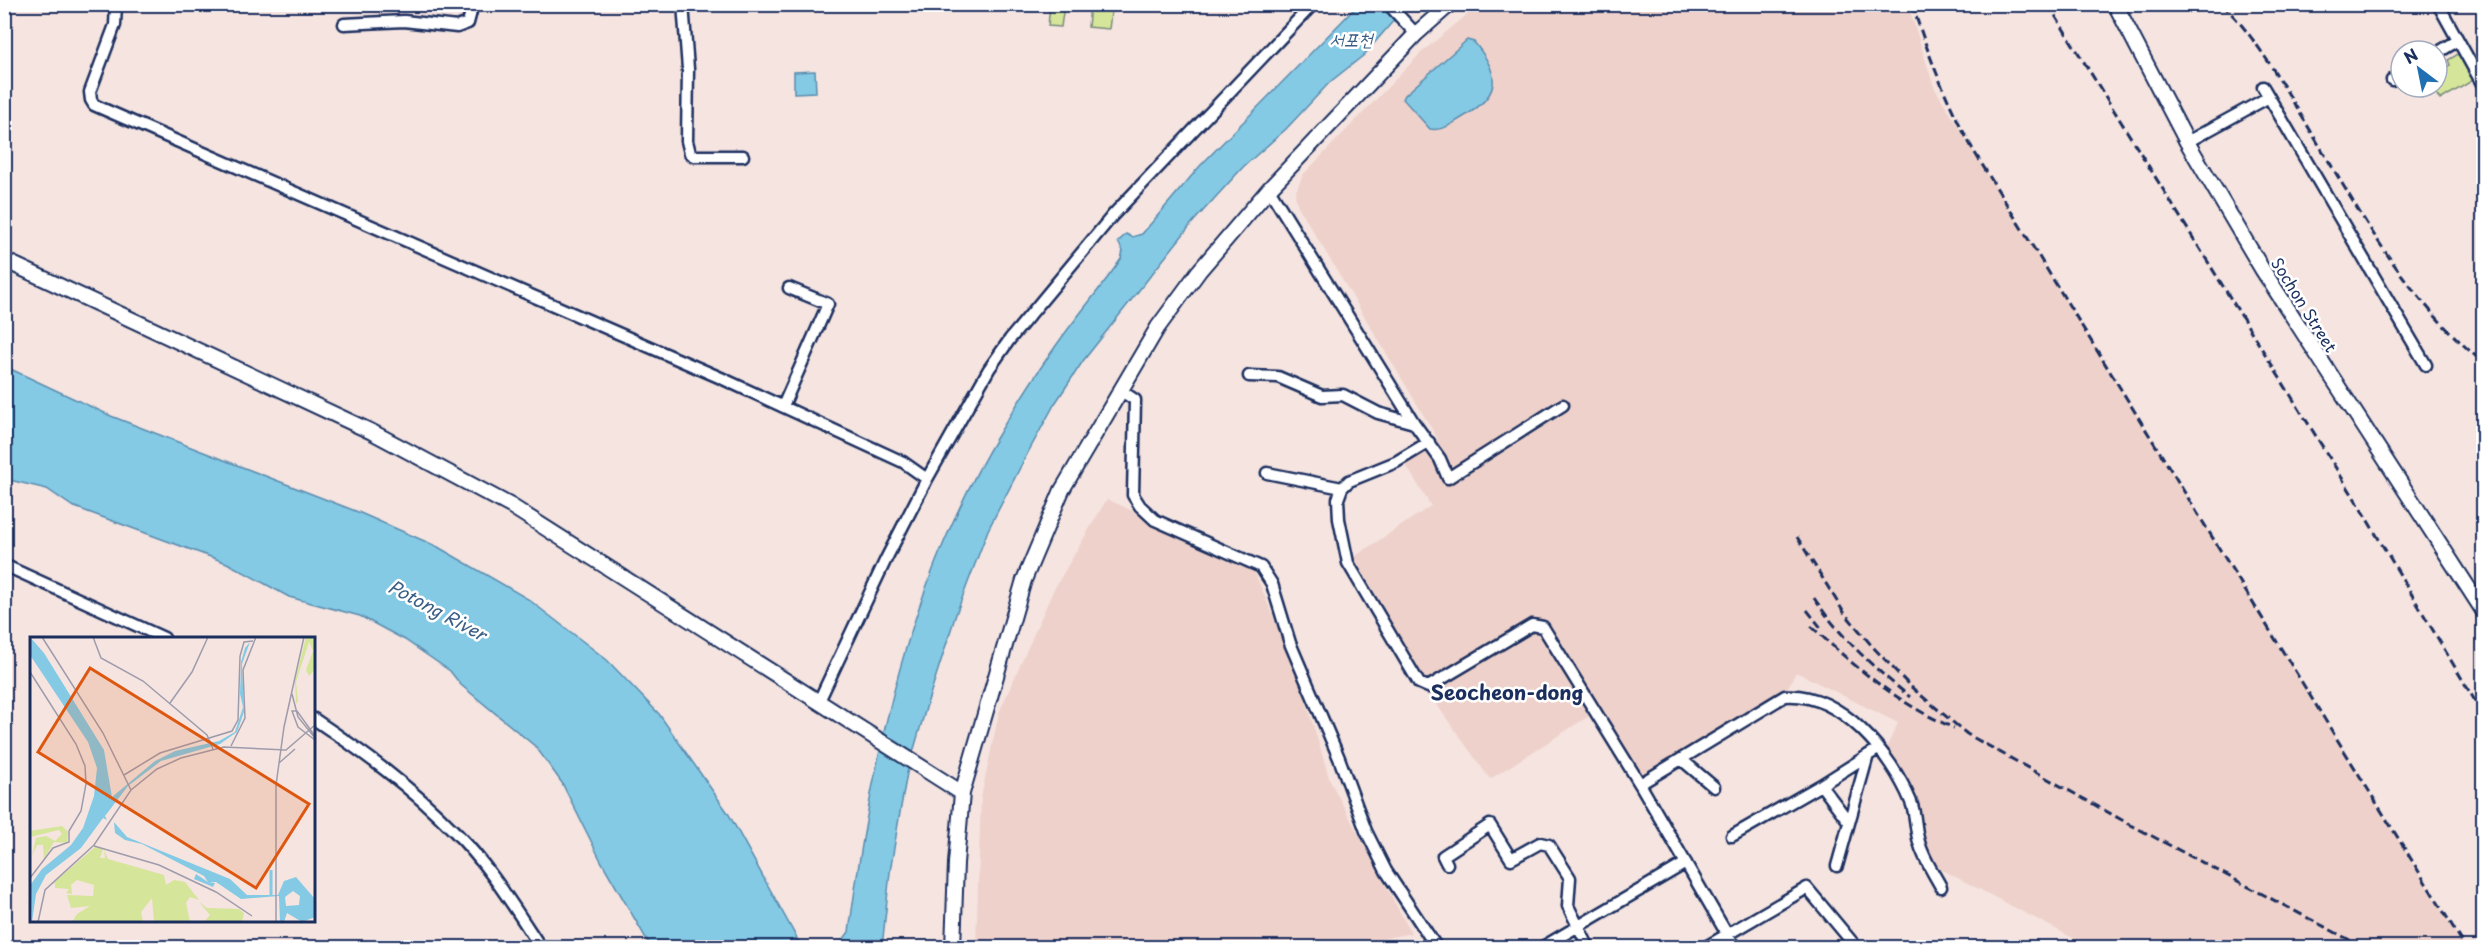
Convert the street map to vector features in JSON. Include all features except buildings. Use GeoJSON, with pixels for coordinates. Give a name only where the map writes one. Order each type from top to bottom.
{"type":"FeatureCollection","features":[{"type":"Feature","properties":{"kind":"main road"},"geometry":{"type":"LineString","coordinates":[[953,948],[956,863],[962,793],[1024,580],[1062,490],[1158,327],[1199,271],[1269,189],[1416,34],[1449,4]]}},
{"type":"Feature","properties":{"kind":"main road","name":"Sochon Street"},"geometry":{"type":"LineString","coordinates":[[2115,4],[2187,142],[2268,279],[2484,612]]}},
{"type":"Feature","properties":{"kind":"main road"},"geometry":{"type":"LineString","coordinates":[[4,260],[372,432],[468,481],[511,506],[962,793]]}},
{"type":"Feature","properties":{"kind":"street"},"geometry":{"type":"LineString","coordinates":[[116,4],[115,25],[90,92],[94,105],[783,406],[903,462],[927,479]]}},
{"type":"Feature","properties":{"kind":"street"},"geometry":{"type":"LineString","coordinates":[[344,24],[404,21],[456,27],[468,23],[473,4]]}},
{"type":"Feature","properties":{"kind":"street"},"geometry":{"type":"LineString","coordinates":[[682,4],[688,69],[687,141],[690,153],[694,156],[743,156]]}},
{"type":"Feature","properties":{"kind":"street"},"geometry":{"type":"LineString","coordinates":[[824,707],[886,559],[927,479],[989,369],[1040,300],[1084,248],[1167,156],[1312,4]]}},
{"type":"Feature","properties":{"kind":"street"},"geometry":{"type":"LineString","coordinates":[[1388,4],[1416,34]]}},
{"type":"Feature","properties":{"kind":"street"},"geometry":{"type":"LineString","coordinates":[[2438,4],[2484,87]]}},
{"type":"Feature","properties":{"kind":"street"},"geometry":{"type":"LineString","coordinates":[[2449,46],[2457,41]]}},
{"type":"Feature","properties":{"kind":"street"},"geometry":{"type":"LineString","coordinates":[[2263,87],[2426,366]]}},
{"type":"Feature","properties":{"kind":"street"},"geometry":{"type":"LineString","coordinates":[[2187,142],[2269,97]]}},
{"type":"Feature","properties":{"kind":"street"},"geometry":{"type":"LineString","coordinates":[[1269,189],[1414,423],[1429,442],[1448,478],[1563,405]]}},
{"type":"Feature","properties":{"kind":"street"},"geometry":{"type":"LineString","coordinates":[[783,406],[828,304],[789,288]]}},
{"type":"Feature","properties":{"kind":"street"},"geometry":{"type":"LineString","coordinates":[[1249,376],[1278,377],[1322,396],[1343,395],[1378,413],[1414,423]]}},
{"type":"Feature","properties":{"kind":"street"},"geometry":{"type":"LineString","coordinates":[[1120,390],[1135,400],[1133,495],[1140,506],[1155,520],[1261,567],[1272,584],[1290,643],[1339,758],[1366,831],[1386,870],[1437,948]]}},
{"type":"Feature","properties":{"kind":"street"},"geometry":{"type":"LineString","coordinates":[[1429,442],[1396,462],[1349,481],[1342,488],[1338,499],[1339,519],[1348,563],[1419,683],[1428,687],[1532,624],[1543,627],[1640,784],[1735,948]]}},
{"type":"Feature","properties":{"kind":"street"},"geometry":{"type":"LineString","coordinates":[[1267,473],[1342,488]]}},
{"type":"Feature","properties":{"kind":"street"},"geometry":{"type":"LineString","coordinates":[[4,565],[160,637]]}},
{"type":"Feature","properties":{"kind":"street"},"geometry":{"type":"LineString","coordinates":[[1640,784],[1785,696],[1802,695],[1822,702],[1859,725],[1873,752],[1901,782],[1912,804],[1924,857],[1941,887]]}},
{"type":"Feature","properties":{"kind":"street"},"geometry":{"type":"LineString","coordinates":[[315,720],[379,764],[454,831],[484,866],[541,948]]}},
{"type":"Feature","properties":{"kind":"street"},"geometry":{"type":"LineString","coordinates":[[1732,836],[1873,752]]}},
{"type":"Feature","properties":{"kind":"street"},"geometry":{"type":"LineString","coordinates":[[1837,866],[1849,822],[1873,752]]}},
{"type":"Feature","properties":{"kind":"street"},"geometry":{"type":"LineString","coordinates":[[1681,759],[1714,787]]}},
{"type":"Feature","properties":{"kind":"street"},"geometry":{"type":"LineString","coordinates":[[1821,785],[1849,822]]}},
{"type":"Feature","properties":{"kind":"street"},"geometry":{"type":"LineString","coordinates":[[1447,864],[1443,856],[1490,825],[1511,859],[1540,843],[1549,845],[1569,878],[1568,906],[1589,948]]}},
{"type":"Feature","properties":{"kind":"street"},"geometry":{"type":"LineString","coordinates":[[1541,948],[1686,863]]}},
{"type":"Feature","properties":{"kind":"street"},"geometry":{"type":"LineString","coordinates":[[1704,948],[1807,888],[1857,948]]}},
{"type":"Feature","properties":{"kind":"shaded area"},"geometry":{"type":"Polygon","coordinates":[[[1479,5],[1908,5],[1934,87],[2464,947],[2088,947],[1929,863],[1912,795],[1884,753],[1898,723],[1796,672],[1788,687],[1792,690],[1643,777],[1592,714],[1490,779],[1432,698],[1354,567],[1354,557],[1431,506],[1404,462],[1438,439],[1298,206],[1295,194],[1303,175],[1422,52],[1479,5]]]}},
{"type":"Feature","properties":{"kind":"shaded area"},"geometry":{"type":"Polygon","coordinates":[[[1107,499],[1253,568],[1300,681],[1330,781],[1411,933],[1381,939],[1359,948],[976,948],[981,798],[999,713],[1053,591],[1107,499]]]}},
{"type":"Feature","properties":{"kind":"green space"},"geometry":{"type":"Polygon","coordinates":[[[1050,5],[1064,5],[1061,27],[1048,26],[1050,5]]]}},
{"type":"Feature","properties":{"kind":"green space"},"geometry":{"type":"Polygon","coordinates":[[[1090,5],[1112,5],[1109,29],[1088,27],[1090,5]]]}},
{"type":"Feature","properties":{"kind":"green space"},"geometry":{"type":"Polygon","coordinates":[[[2460,53],[2475,79],[2449,95],[2450,65],[2449,59],[2460,53]]]}},
{"type":"Feature","properties":{"kind":"water","name":"서포천"},"geometry":{"type":"Polygon","coordinates":[[[1358,5],[1407,5],[1364,55],[1330,82],[1286,129],[1244,166],[1193,222],[1083,361],[1054,405],[988,530],[956,614],[928,701],[907,773],[890,872],[882,947],[837,948],[849,932],[870,800],[899,671],[942,546],[970,486],[1003,427],[1040,369],[1121,259],[1123,251],[1118,242],[1126,234],[1132,237],[1142,234],[1200,166],[1358,5]]]}},
{"type":"Feature","properties":{"kind":"water"},"geometry":{"type":"Polygon","coordinates":[[[1467,40],[1474,42],[1490,66],[1493,85],[1490,94],[1473,111],[1453,123],[1442,128],[1430,129],[1403,99],[1467,40]]]}},
{"type":"Feature","properties":{"kind":"water"},"geometry":{"type":"Polygon","coordinates":[[[815,71],[816,92],[794,93],[794,72],[815,71]]]}},
{"type":"Feature","properties":{"kind":"water","name":"Potong River"},"geometry":{"type":"Polygon","coordinates":[[[4,366],[111,416],[358,512],[438,547],[528,599],[607,660],[659,714],[728,813],[799,942],[805,947],[651,947],[601,861],[562,783],[536,747],[461,685],[450,671],[405,640],[360,616],[289,597],[227,563],[72,506],[47,489],[5,479],[4,366]]]}},
{"type":"Feature","properties":{"kind":"railway"},"geometry":{"type":"LineString","coordinates":[[1912,4],[1940,81],[1975,153],[2466,948]]}},
{"type":"Feature","properties":{"kind":"railway"},"geometry":{"type":"LineString","coordinates":[[2048,4],[2355,499],[2484,716]]}},
{"type":"Feature","properties":{"kind":"railway"},"geometry":{"type":"LineString","coordinates":[[2222,4],[2265,57],[2361,214],[2404,278],[2455,337],[2484,363]]}},
{"type":"Feature","properties":{"kind":"railway"},"geometry":{"type":"LineString","coordinates":[[1797,537],[1843,611],[1872,646],[1910,686],[1967,734],[2131,825],[2365,948]]}},
{"type":"Feature","properties":{"kind":"railway"},"geometry":{"type":"LineString","coordinates":[[1814,598],[1858,651],[1910,697]]}},
{"type":"Feature","properties":{"kind":"railway"},"geometry":{"type":"LineString","coordinates":[[1807,610],[1822,629]]}},
{"type":"Feature","properties":{"kind":"railway"},"geometry":{"type":"LineString","coordinates":[[1811,626],[1844,656],[1896,696],[1914,708],[1954,728]]}},
{"type":"Feature","properties":{"kind":"district","name":"Seocheon-dong"},"geometry":{"type":"Point","coordinates":[1507,693]}}]}
